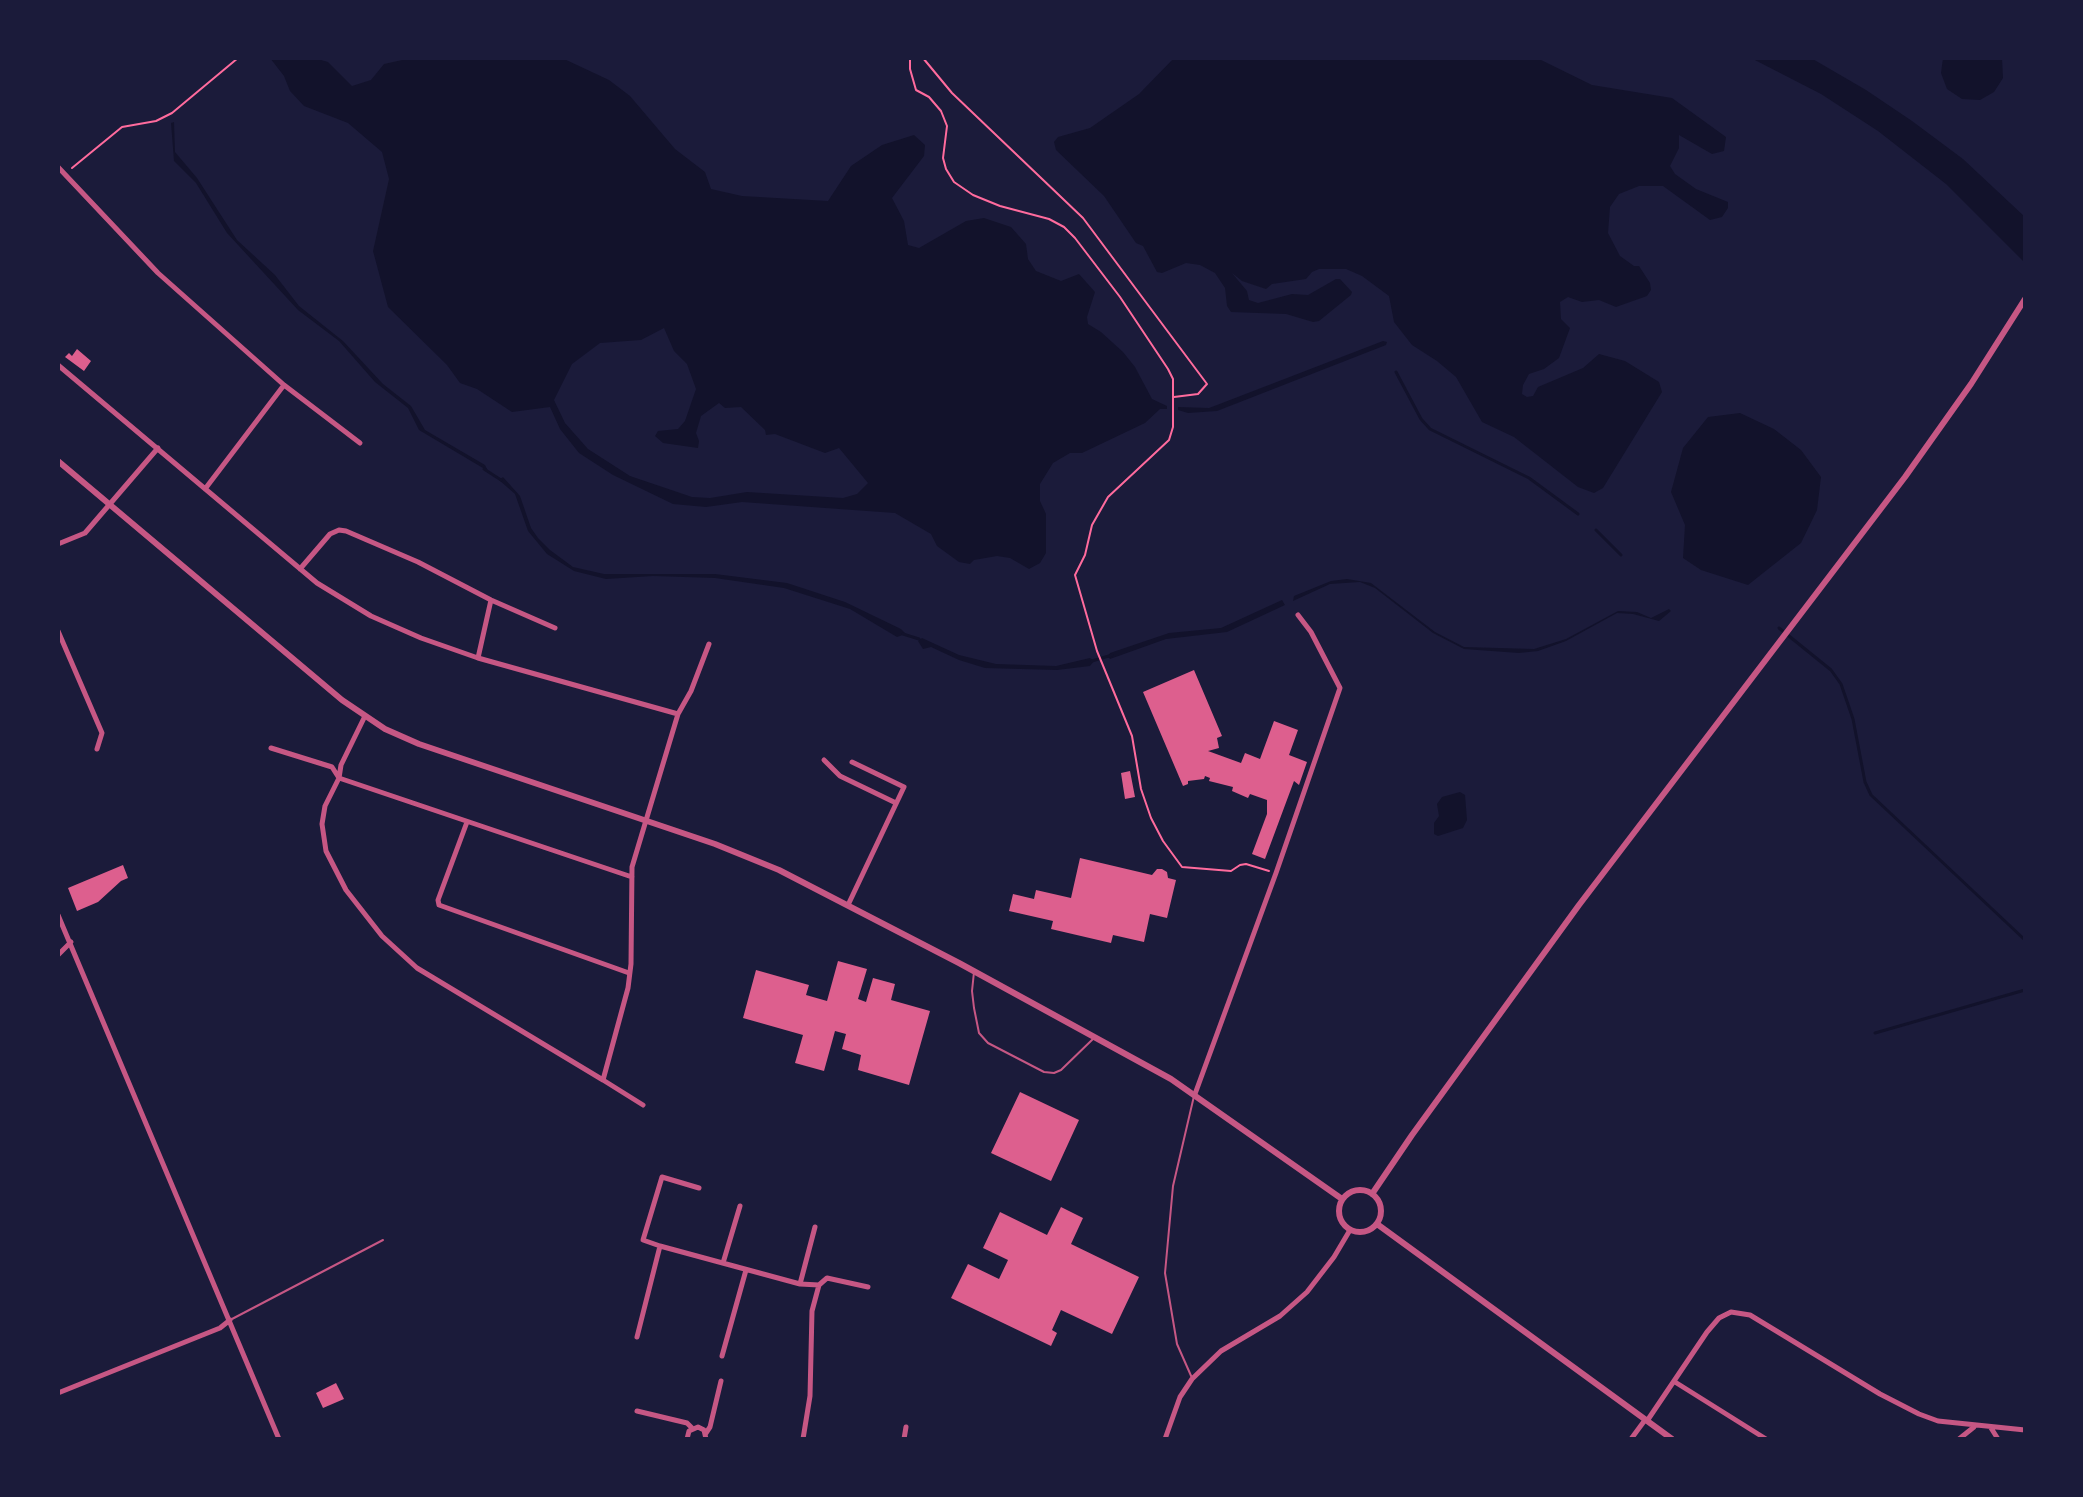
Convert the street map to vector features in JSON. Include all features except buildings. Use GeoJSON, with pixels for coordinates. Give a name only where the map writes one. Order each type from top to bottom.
{"type":"FeatureCollection","features":[{"type":"Feature","properties":{"kind":"street"},"geometry":{"type":"LineString","coordinates":[[58,167],[158,273],[284,385],[360,443]]}},
{"type":"Feature","properties":{"kind":"street"},"geometry":{"type":"LineString","coordinates":[[1372,1194],[1571,916],[1799,619],[1971,384],[2025,299]]}},
{"type":"Feature","properties":{"kind":"street"},"geometry":{"type":"LineString","coordinates":[[58,365],[317,583],[371,616],[478,658],[678,714]]}},
{"type":"Feature","properties":{"kind":"street"},"geometry":{"type":"LineString","coordinates":[[205,489],[284,385]]}},
{"type":"Feature","properties":{"kind":"street"},"geometry":{"type":"LineString","coordinates":[[58,544],[85,533],[158,448]]}},
{"type":"Feature","properties":{"kind":"street"},"geometry":{"type":"LineString","coordinates":[[58,461],[365,716],[419,744],[648,821],[779,870],[1096,1036],[1195,1094],[1342,1199]]}},
{"type":"Feature","properties":{"kind":"street"},"geometry":{"type":"LineString","coordinates":[[300,569],[330,534],[346,531],[555,628]]}},
{"type":"Feature","properties":{"kind":"street"},"geometry":{"type":"LineString","coordinates":[[478,658],[491,600]]}},
{"type":"Feature","properties":{"kind":"street"},"geometry":{"type":"LineString","coordinates":[[1195,1094],[1340,688],[1311,632],[1298,615]]}},
{"type":"Feature","properties":{"kind":"street"},"geometry":{"type":"LineString","coordinates":[[58,631],[102,733],[97,749]]}},
{"type":"Feature","properties":{"kind":"street"},"geometry":{"type":"LineString","coordinates":[[603,1080],[615,1041],[629,973],[633,921],[632,867],[678,714],[691,691],[709,644]]}},
{"type":"Feature","properties":{"kind":"street"},"geometry":{"type":"LineString","coordinates":[[365,716],[341,765],[339,778],[325,806],[322,824],[326,851],[346,890],[382,936],[417,968],[643,1105]]}},
{"type":"Feature","properties":{"kind":"street"},"geometry":{"type":"LineString","coordinates":[[271,748],[332,767],[339,778],[632,877]]}},
{"type":"Feature","properties":{"kind":"street"},"geometry":{"type":"LineString","coordinates":[[824,760],[840,776],[896,803]]}},
{"type":"Feature","properties":{"kind":"street"},"geometry":{"type":"LineString","coordinates":[[848,905],[904,787],[852,762]]}},
{"type":"Feature","properties":{"kind":"street"},"geometry":{"type":"LineString","coordinates":[[467,822],[438,900],[439,905],[629,973]]}},
{"type":"Feature","properties":{"kind":"street"},"geometry":{"type":"LineString","coordinates":[[58,915],[279,1439]]}},
{"type":"Feature","properties":{"kind":"street"},"geometry":{"type":"LineString","coordinates":[[58,955],[71,942]]}},
{"type":"Feature","properties":{"kind":"street"},"geometry":{"type":"LineString","coordinates":[[699,1188],[662,1177],[643,1240],[800,1284],[819,1285]]}},
{"type":"Feature","properties":{"kind":"street"},"geometry":{"type":"LineString","coordinates":[[1356,1190],[1372,1194],[1380,1205],[1377,1224],[1365,1232],[1350,1230],[1339,1217],[1342,1199],[1356,1190]]}},
{"type":"Feature","properties":{"kind":"street"},"geometry":{"type":"LineString","coordinates":[[723,1263],[740,1206]]}},
{"type":"Feature","properties":{"kind":"street"},"geometry":{"type":"LineString","coordinates":[[1377,1224],[1672,1439]]}},
{"type":"Feature","properties":{"kind":"street"},"geometry":{"type":"LineString","coordinates":[[800,1284],[815,1227]]}},
{"type":"Feature","properties":{"kind":"street"},"geometry":{"type":"LineString","coordinates":[[1165,1439],[1180,1397],[1192,1379],[1221,1351],[1280,1316],[1307,1292],[1350,1230]]}},
{"type":"Feature","properties":{"kind":"street"},"geometry":{"type":"LineString","coordinates":[[637,1337],[660,1246]]}},
{"type":"Feature","properties":{"kind":"street"},"geometry":{"type":"LineString","coordinates":[[722,1356],[746,1270]]}},
{"type":"Feature","properties":{"kind":"street"},"geometry":{"type":"LineString","coordinates":[[803,1439],[810,1396],[812,1311],[819,1285],[827,1278],[868,1287]]}},
{"type":"Feature","properties":{"kind":"street"},"geometry":{"type":"LineString","coordinates":[[1631,1439],[1675,1382],[1707,1332],[1719,1318],[1731,1312],[1750,1315],[1880,1394],[1919,1414],[1938,1421],[2025,1430]]}},
{"type":"Feature","properties":{"kind":"street"},"geometry":{"type":"LineString","coordinates":[[58,1393],[220,1328],[230,1320]]}},
{"type":"Feature","properties":{"kind":"street"},"geometry":{"type":"LineString","coordinates":[[706,1436],[721,1381]]}},
{"type":"Feature","properties":{"kind":"street"},"geometry":{"type":"LineString","coordinates":[[1675,1382],[1766,1439]]}},
{"type":"Feature","properties":{"kind":"street"},"geometry":{"type":"LineString","coordinates":[[637,1411],[701,1428],[706,1436]]}},
{"type":"Feature","properties":{"kind":"street"},"geometry":{"type":"LineString","coordinates":[[1959,1439],[1975,1426]]}},
{"type":"Feature","properties":{"kind":"street"},"geometry":{"type":"LineString","coordinates":[[904,1439],[906,1427]]}},
{"type":"Feature","properties":{"kind":"street"},"geometry":{"type":"LineString","coordinates":[[687,1439],[692,1428]]}},
{"type":"Feature","properties":{"kind":"street"},"geometry":{"type":"LineString","coordinates":[[1991,1428],[1998,1439]]}},
{"type":"Feature","properties":{"kind":"lane"},"geometry":{"type":"LineString","coordinates":[[975,971],[972,991],[974,1008],[979,1033],[988,1043],[1044,1072],[1054,1073],[1096,1036]]}},
{"type":"Feature","properties":{"kind":"lane"},"geometry":{"type":"LineString","coordinates":[[1192,1379],[1177,1344],[1165,1273],[1173,1186],[1187,1117],[1195,1094]]}},
{"type":"Feature","properties":{"kind":"lane"},"geometry":{"type":"LineString","coordinates":[[230,1320],[383,1240]]}},
{"type":"Feature","properties":{"kind":"path"},"geometry":{"type":"LineString","coordinates":[[65,174],[122,127],[156,121],[172,113],[238,58]]}},
{"type":"Feature","properties":{"kind":"path"},"geometry":{"type":"LineString","coordinates":[[910,58],[916,90],[929,97],[941,111],[947,126],[943,158],[954,182],[973,195],[1049,219],[1064,227],[1075,238],[1173,379],[1173,427],[1169,440],[1108,497],[1092,525],[1085,555],[1075,575],[1097,651],[1132,736],[1141,789],[1163,841],[1182,867],[1231,871],[1246,864],[1276,873]]}},
{"type":"Feature","properties":{"kind":"path"},"geometry":{"type":"LineString","coordinates":[[923,58],[952,93],[1083,218],[1207,384],[1198,394],[1173,397]]}},
{"type":"Feature","properties":{"kind":"shaded area"},"geometry":{"type":"Polygon","coordinates":[[[270,58],[314,58],[328,62],[352,86],[371,80],[384,64],[411,58],[562,58],[609,80],[630,96],[675,149],[705,172],[711,189],[742,196],[828,201],[851,166],[882,145],[914,135],[925,145],[924,156],[892,198],[904,221],[908,245],[919,248],[966,221],[984,218],[1011,227],[1026,244],[1028,259],[1036,271],[1061,281],[1079,274],[1095,292],[1087,317],[1088,324],[1123,352],[1152,399],[1167,406],[1167,409],[1160,409],[1145,423],[1082,453],[1070,453],[1053,463],[1040,484],[1040,501],[1046,514],[1046,553],[1040,563],[1029,569],[1010,558],[997,556],[974,560],[970,564],[959,562],[937,546],[931,534],[895,513],[742,502],[706,507],[673,504],[613,475],[579,453],[560,429],[550,407],[512,412],[477,389],[460,383],[447,365],[388,307],[373,251],[389,179],[382,152],[348,123],[304,106],[290,91],[284,76],[270,58]],[[664,328],[641,340],[600,343],[572,364],[554,400],[565,423],[588,449],[630,476],[692,497],[710,498],[747,492],[843,498],[857,494],[868,483],[839,448],[825,453],[775,434],[766,435],[765,430],[741,407],[725,408],[719,403],[701,416],[696,433],[698,448],[663,443],[655,436],[658,431],[678,429],[685,421],[696,389],[687,364],[674,351],[664,328]]]}},
{"type":"Feature","properties":{"kind":"shaded area"},"geometry":{"type":"Polygon","coordinates":[[[1174,58],[1537,58],[1592,85],[1672,98],[1726,137],[1724,151],[1712,154],[1679,135],[1679,148],[1670,166],[1675,174],[1696,189],[1728,202],[1722,217],[1710,220],[1663,186],[1639,186],[1619,194],[1610,207],[1608,233],[1620,256],[1639,266],[1651,290],[1647,296],[1616,307],[1599,300],[1582,302],[1568,297],[1560,302],[1561,319],[1570,328],[1559,358],[1544,369],[1529,374],[1523,385],[1522,394],[1533,396],[1538,387],[1583,368],[1599,354],[1625,361],[1659,382],[1662,392],[1603,488],[1594,493],[1578,487],[1514,437],[1482,422],[1456,377],[1412,345],[1394,322],[1389,296],[1362,276],[1346,269],[1319,269],[1306,279],[1272,284],[1266,289],[1242,281],[1232,273],[1247,291],[1249,300],[1258,303],[1292,294],[1308,295],[1340,279],[1352,292],[1351,295],[1319,321],[1313,322],[1286,314],[1231,312],[1227,306],[1225,288],[1215,273],[1200,265],[1186,263],[1162,273],[1157,272],[1143,246],[1136,243],[1104,196],[1056,150],[1054,142],[1058,137],[1090,128],[1139,94],[1174,58]]]}},
{"type":"Feature","properties":{"kind":"shaded area"},"geometry":{"type":"Polygon","coordinates":[[[1751,58],[1811,58],[1866,90],[1963,159],[2025,217],[2025,263],[1946,184],[1878,131],[1821,94],[1751,58]]]}},
{"type":"Feature","properties":{"kind":"shaded area"},"geometry":{"type":"Polygon","coordinates":[[[1943,58],[2002,58],[2003,78],[1994,92],[1980,100],[1962,99],[1947,89],[1941,73],[1943,58]]]}},
{"type":"Feature","properties":{"kind":"shaded area"},"geometry":{"type":"Polygon","coordinates":[[[174,122],[175,152],[197,178],[237,240],[275,275],[299,306],[343,341],[383,384],[411,406],[425,430],[485,465],[488,471],[419,430],[408,408],[375,382],[339,341],[298,310],[227,233],[196,183],[174,161],[171,123],[174,122]]]}},
{"type":"Feature","properties":{"kind":"shaded area"},"geometry":{"type":"Polygon","coordinates":[[[1387,342],[1386,345],[1217,411],[1188,413],[1178,410],[1178,407],[1209,408],[1387,342]]]}},
{"type":"Feature","properties":{"kind":"shaded area"},"geometry":{"type":"Polygon","coordinates":[[[1740,413],[1774,429],[1801,450],[1821,477],[1817,510],[1801,543],[1748,585],[1701,570],[1683,558],[1685,525],[1671,492],[1683,448],[1708,417],[1740,413]]]}},
{"type":"Feature","properties":{"kind":"shaded area"},"geometry":{"type":"Polygon","coordinates":[[[503,477],[520,496],[531,528],[538,538],[573,567],[604,574],[715,574],[787,583],[845,602],[906,634],[897,637],[850,609],[784,588],[715,578],[653,576],[606,579],[574,571],[547,554],[528,531],[515,494],[499,480],[503,477]]]}},
{"type":"Feature","properties":{"kind":"shaded area"},"geometry":{"type":"Polygon","coordinates":[[[1347,579],[1371,583],[1435,632],[1464,647],[1534,649],[1566,639],[1618,611],[1637,612],[1651,618],[1669,609],[1671,611],[1659,621],[1617,613],[1566,641],[1538,651],[1519,653],[1464,649],[1433,633],[1375,588],[1360,582],[1330,584],[1293,601],[1294,596],[1331,581],[1347,579]]]}},
{"type":"Feature","properties":{"kind":"shaded area"},"geometry":{"type":"Polygon","coordinates":[[[1282,600],[1285,605],[1227,632],[1166,639],[1110,659],[1108,657],[1110,653],[1169,633],[1221,628],[1282,600]]]}},
{"type":"Feature","properties":{"kind":"shaded area"},"geometry":{"type":"Polygon","coordinates":[[[922,638],[959,655],[996,664],[1056,666],[1090,658],[1094,661],[1090,666],[1057,670],[985,668],[931,647],[923,649],[918,641],[922,638]]]}},
{"type":"Feature","properties":{"kind":"shaded area"},"geometry":{"type":"Polygon","coordinates":[[[1460,792],[1465,795],[1467,820],[1463,828],[1438,836],[1434,834],[1434,823],[1439,816],[1437,804],[1442,797],[1460,792]]]}},
{"type":"Feature","properties":{"kind":"waterway"},"geometry":{"type":"LineString","coordinates":[[1396,372],[1421,419],[1430,429],[1529,478],[1578,514]]}},
{"type":"Feature","properties":{"kind":"waterway"},"geometry":{"type":"LineString","coordinates":[[484,469],[501,480]]}},
{"type":"Feature","properties":{"kind":"waterway"},"geometry":{"type":"LineString","coordinates":[[1596,530],[1621,555]]}},
{"type":"Feature","properties":{"kind":"waterway"},"geometry":{"type":"LineString","coordinates":[[1779,628],[1831,670],[1841,684],[1853,719],[1865,782],[1871,795],[2025,940]]}},
{"type":"Feature","properties":{"kind":"waterway"},"geometry":{"type":"LineString","coordinates":[[903,634],[919,639]]}},
{"type":"Feature","properties":{"kind":"waterway"},"geometry":{"type":"LineString","coordinates":[[1092,661],[1112,655]]}},
{"type":"Feature","properties":{"kind":"waterway"},"geometry":{"type":"LineString","coordinates":[[1875,1033],[2025,990]]}}]}
